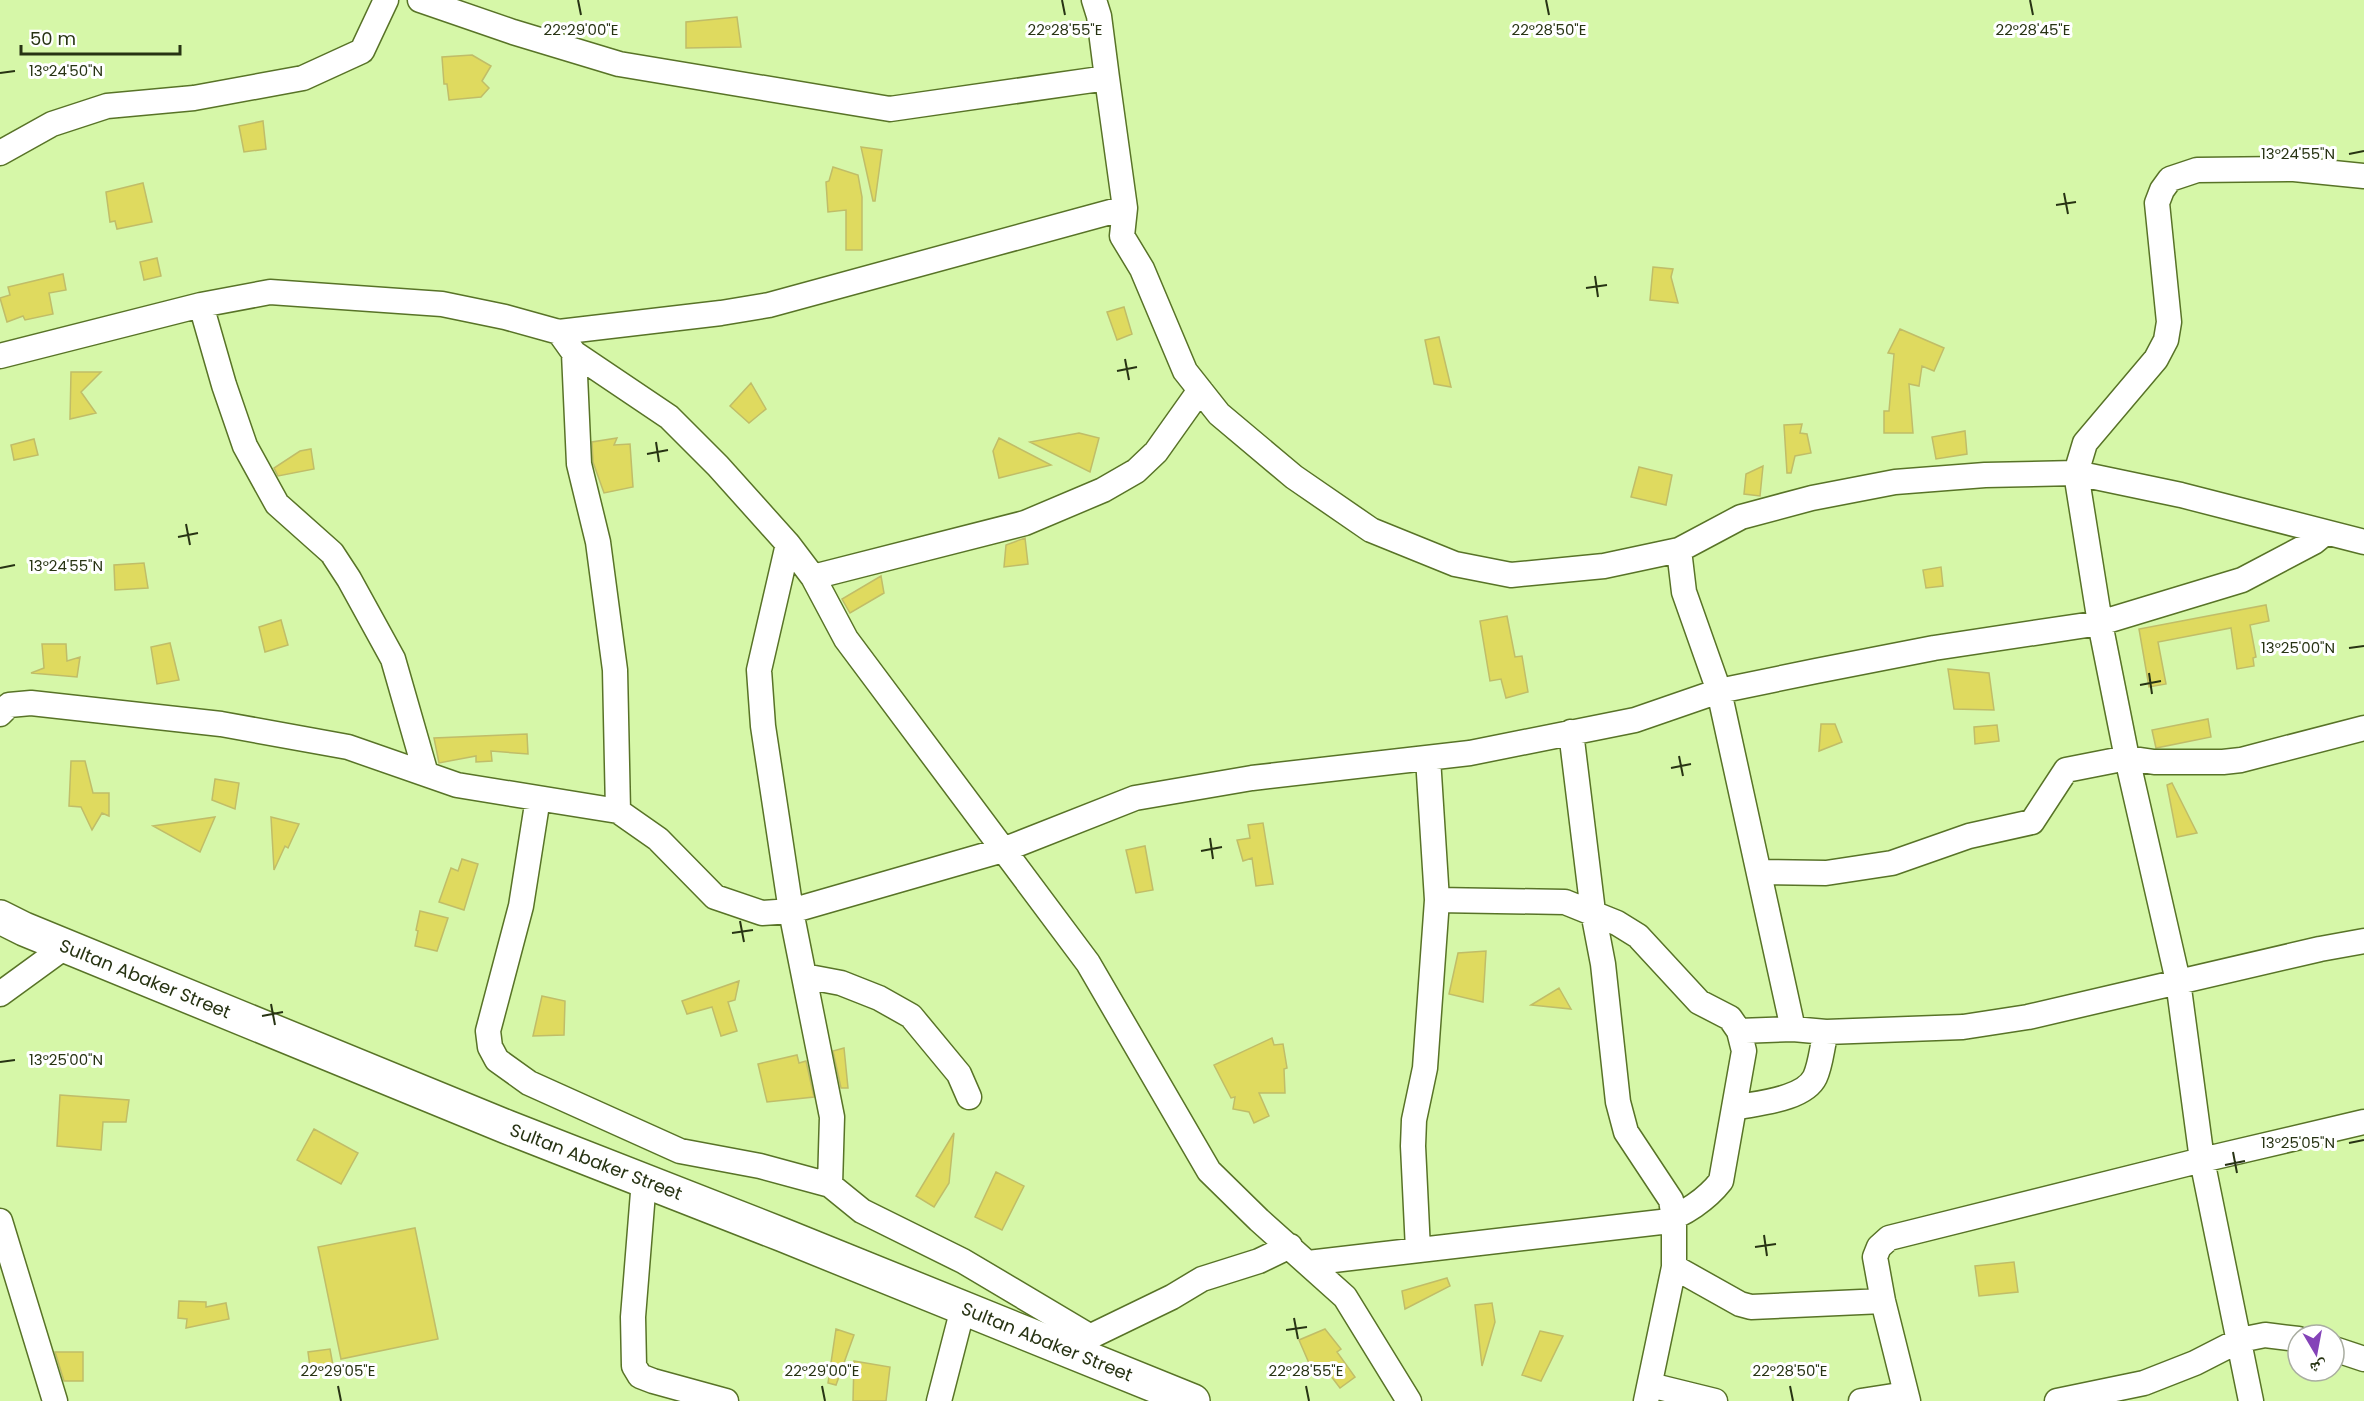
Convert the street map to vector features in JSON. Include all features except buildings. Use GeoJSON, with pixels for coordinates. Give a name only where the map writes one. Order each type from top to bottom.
{"type":"FeatureCollection","features":[{"type":"Feature","properties":{"kind":"highway","name":"Sultan Abaker Street"},"geometry":{"type":"LineString","coordinates":[[0,917],[496,1122],[963,1308],[1078,1343],[1193,1401]]}},
{"type":"Feature","properties":{"kind":"street"},"geometry":{"type":"LineString","coordinates":[[0,153],[52,124],[107,106],[194,98],[303,78],[362,51],[386,0]]}},
{"type":"Feature","properties":{"kind":"street"},"geometry":{"type":"LineString","coordinates":[[420,0],[513,32],[619,64],[890,109],[1107,78]]}},
{"type":"Feature","properties":{"kind":"street"},"geometry":{"type":"LineString","coordinates":[[1094,0],[1099,16],[1125,208],[1122,236],[1142,269],[1185,371],[1219,414],[1294,477],[1371,530],[1455,564],[1511,575],[1604,566],[1679,550],[1741,517],[1812,498],[1895,482],[2076,473],[2181,495],[2364,542]]}},
{"type":"Feature","properties":{"kind":"street"},"geometry":{"type":"LineString","coordinates":[[2251,1401],[2202,1160],[2178,981],[2127,758],[2100,623],[2076,473],[2085,443],[2156,359],[2166,340],[2169,322],[2157,203],[2170,179],[2197,170],[2294,169],[2364,176]]}},
{"type":"Feature","properties":{"kind":"street"},"geometry":{"type":"LineString","coordinates":[[0,356],[201,305],[270,292],[442,304],[505,317],[559,332],[721,313],[769,305],[1125,208]]}},
{"type":"Feature","properties":{"kind":"street"},"geometry":{"type":"LineString","coordinates":[[201,305],[224,386],[245,446],[276,504],[332,553],[355,589],[393,659],[426,774]]}},
{"type":"Feature","properties":{"kind":"street"},"geometry":{"type":"LineString","coordinates":[[559,332],[574,353],[669,417],[718,466],[788,544],[813,578],[846,639],[1088,963],[1209,1171],[1259,1220],[1345,1297],[1409,1401]]}},
{"type":"Feature","properties":{"kind":"street"},"geometry":{"type":"LineString","coordinates":[[574,353],[579,464],[598,542],[615,670],[618,811]]}},
{"type":"Feature","properties":{"kind":"street"},"geometry":{"type":"LineString","coordinates":[[813,578],[1025,523],[1103,490],[1136,471],[1156,452],[1200,390]]}},
{"type":"Feature","properties":{"kind":"street"},"geometry":{"type":"LineString","coordinates":[[0,714],[9,705],[32,703],[220,724],[348,747],[457,785],[618,811],[658,839],[715,897],[762,913],[791,911],[1003,850],[1135,798],[1252,778],[1470,753],[1635,720],[1719,691],[1934,648],[2100,623],[2242,580],[2314,542],[2325,533]]}},
{"type":"Feature","properties":{"kind":"street"},"geometry":{"type":"LineString","coordinates":[[788,544],[759,670],[763,726],[791,911],[832,1117],[830,1185]]}},
{"type":"Feature","properties":{"kind":"street"},"geometry":{"type":"LineString","coordinates":[[1679,550],[1684,592],[1719,691],[1793,1029]]}},
{"type":"Feature","properties":{"kind":"street"},"geometry":{"type":"LineString","coordinates":[[1760,872],[1826,873],[1892,863],[1969,836],[2032,822],[2066,770],[2127,758],[2154,762],[2241,760],[2364,728]]}},
{"type":"Feature","properties":{"kind":"street"},"geometry":{"type":"LineString","coordinates":[[1571,732],[1593,912],[1603,964],[1618,1102],[1626,1132],[1671,1200],[1674,1218],[1674,1267],[1648,1393],[1715,1401]]}},
{"type":"Feature","properties":{"kind":"street"},"geometry":{"type":"LineString","coordinates":[[1418,1250],[1414,1120],[1425,1068],[1437,900],[1428,758]]}},
{"type":"Feature","properties":{"kind":"street"},"geometry":{"type":"LineString","coordinates":[[538,798],[521,906],[488,1031],[490,1047],[497,1060],[529,1083],[680,1151],[760,1166],[830,1185],[862,1211],[963,1261],[1078,1343],[1172,1297],[1202,1279],[1259,1261],[1290,1246]]}},
{"type":"Feature","properties":{"kind":"street"},"geometry":{"type":"LineString","coordinates":[[1308,1263],[1648,1225],[1674,1218],[1711,1193],[1721,1181],[1744,1051],[1739,1031],[1730,1018],[1699,1002],[1638,936],[1593,912],[1564,902],[1437,900]]}},
{"type":"Feature","properties":{"kind":"street"},"geometry":{"type":"LineString","coordinates":[[1739,1031],[1793,1029],[1826,1032],[1974,1025],[2028,1017],[2178,981],[2364,941]]}},
{"type":"Feature","properties":{"kind":"street"},"geometry":{"type":"LineString","coordinates":[[0,994],[66,946]]}},
{"type":"Feature","properties":{"kind":"street"},"geometry":{"type":"LineString","coordinates":[[804,976],[841,983],[879,998],[911,1016],[959,1074],[969,1097]]}},
{"type":"Feature","properties":{"kind":"street"},"geometry":{"type":"LineString","coordinates":[[1734,1108],[1795,1095],[1806,1089],[1815,1078],[1826,1032]]}},
{"type":"Feature","properties":{"kind":"street"},"geometry":{"type":"LineString","coordinates":[[1861,1401],[1907,1397],[1883,1301],[1875,1257],[1879,1247],[1889,1239],[2202,1160],[2364,1122]]}},
{"type":"Feature","properties":{"kind":"street"},"geometry":{"type":"LineString","coordinates":[[644,1180],[633,1317],[634,1366],[640,1376],[653,1382],[726,1401]]}},
{"type":"Feature","properties":{"kind":"street"},"geometry":{"type":"LineString","coordinates":[[2,1233],[55,1401]]}},
{"type":"Feature","properties":{"kind":"street"},"geometry":{"type":"LineString","coordinates":[[1674,1267],[1740,1304],[1751,1307],[1883,1301]]}},
{"type":"Feature","properties":{"kind":"street"},"geometry":{"type":"LineString","coordinates":[[939,1401],[963,1308]]}},
{"type":"Feature","properties":{"kind":"street"},"geometry":{"type":"LineString","coordinates":[[2057,1401],[2154,1379],[2195,1363],[2240,1340],[2265,1335],[2286,1338]]}},
{"type":"Feature","properties":{"kind":"street"},"geometry":{"type":"LineString","coordinates":[[2346,1354],[2364,1359]]}}]}
